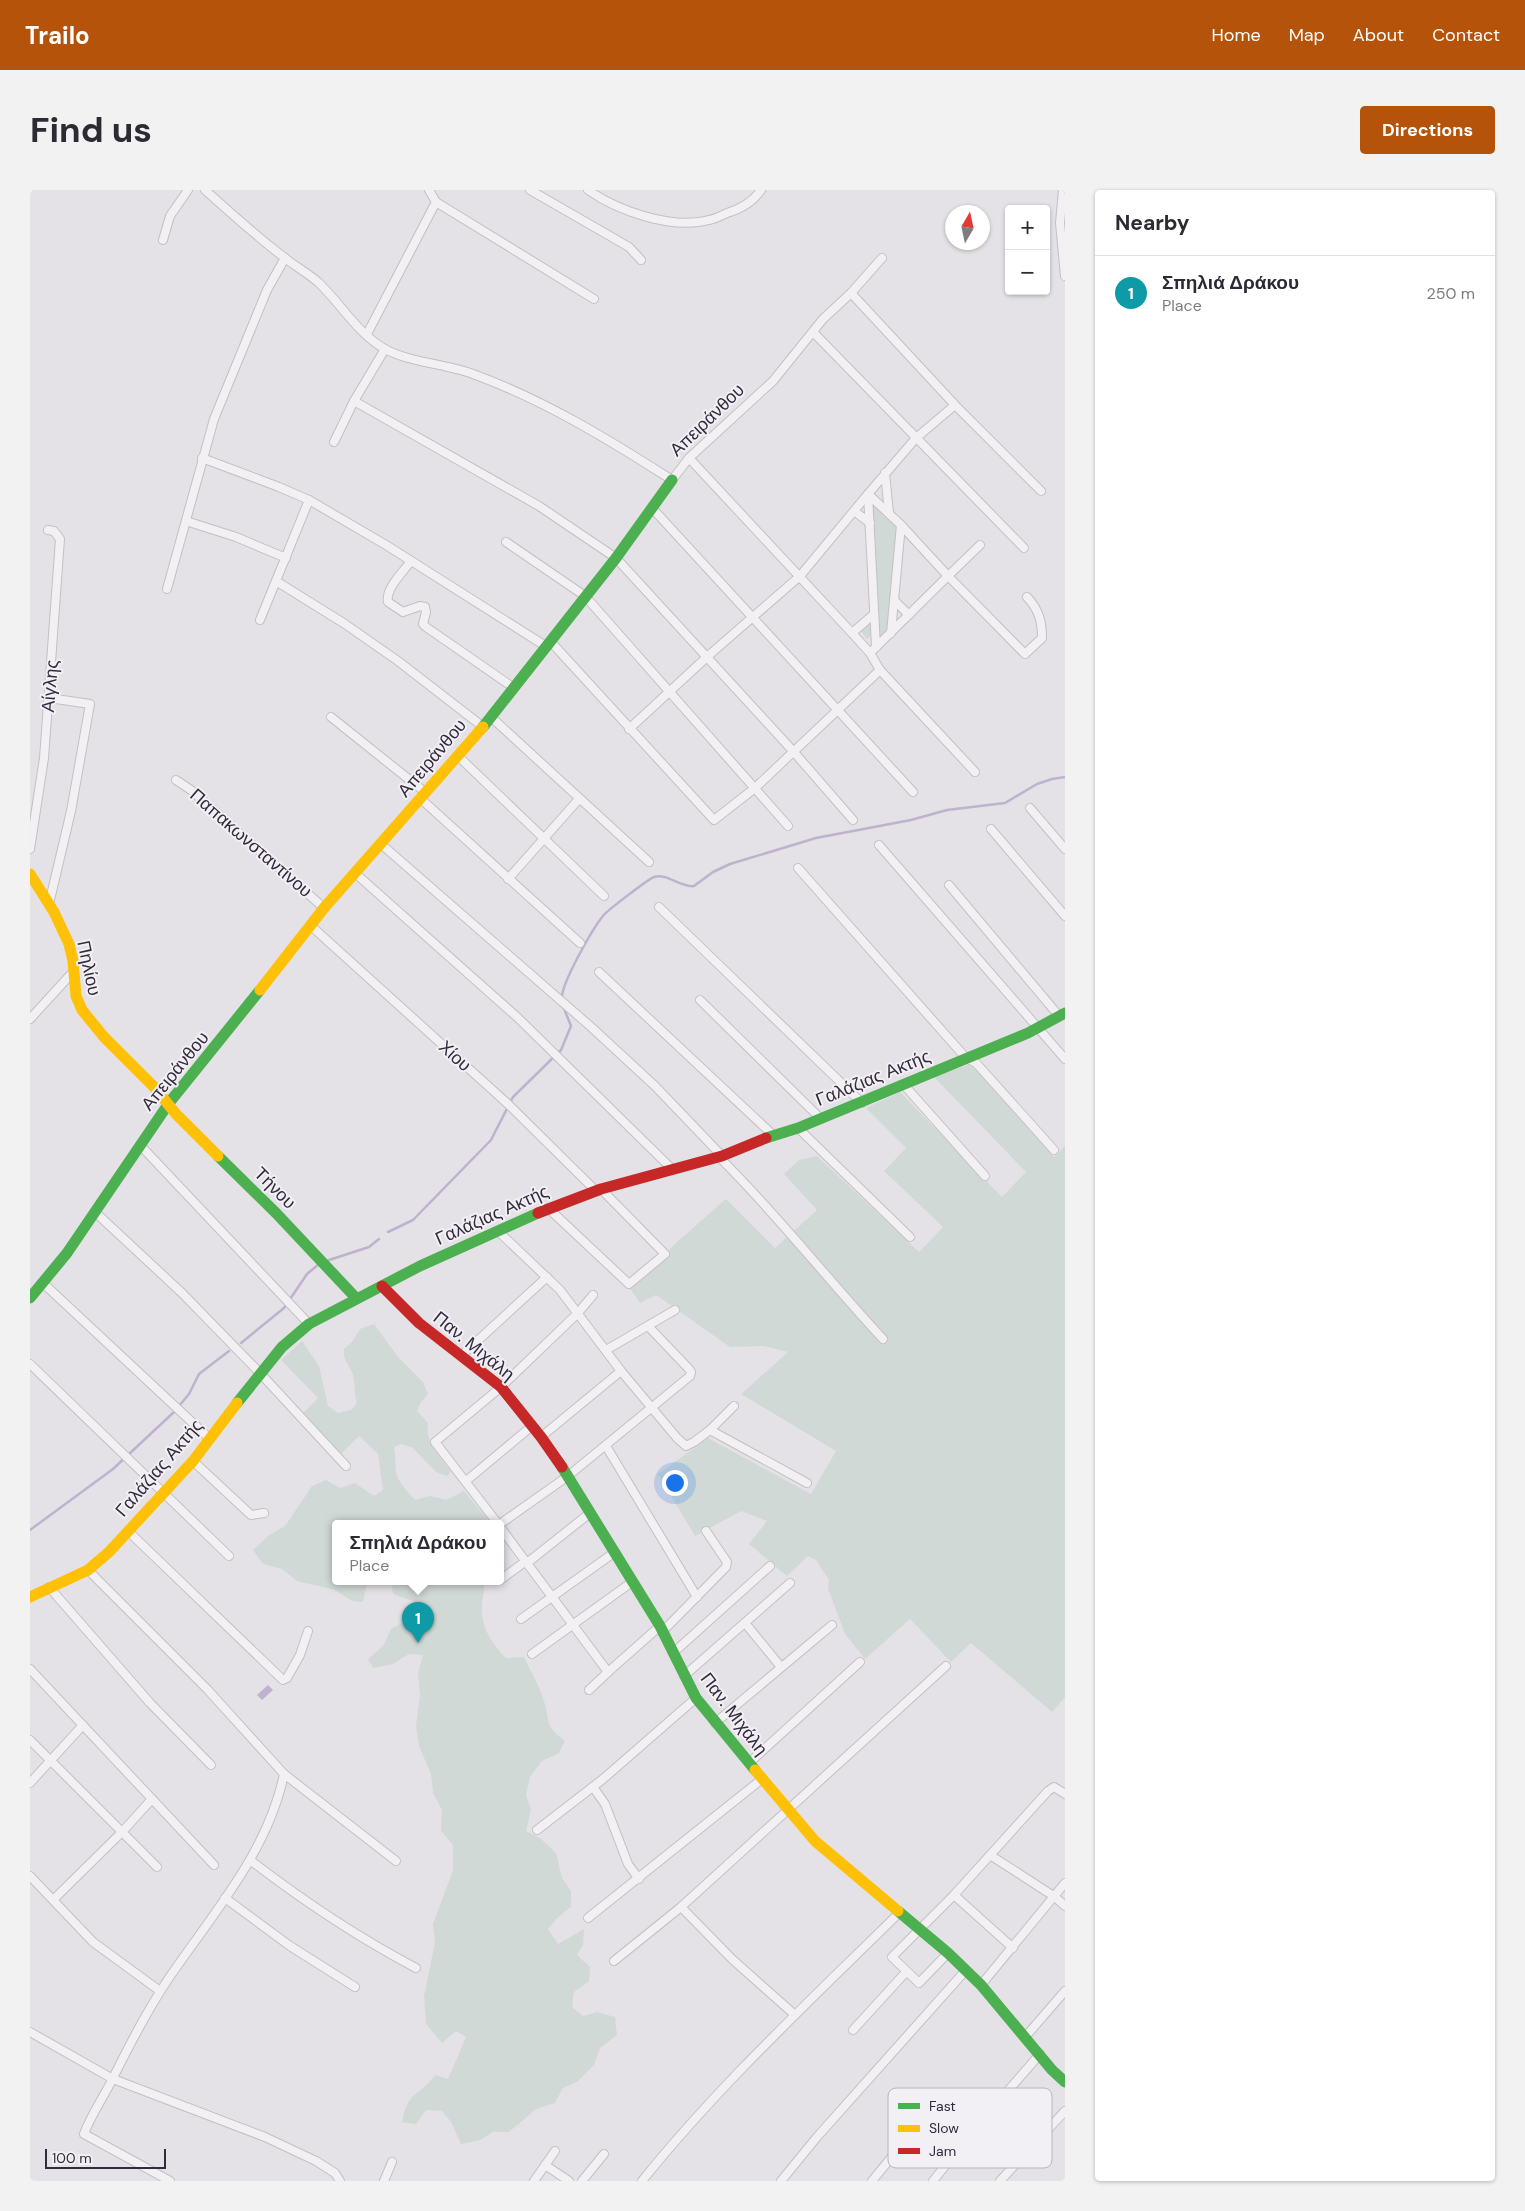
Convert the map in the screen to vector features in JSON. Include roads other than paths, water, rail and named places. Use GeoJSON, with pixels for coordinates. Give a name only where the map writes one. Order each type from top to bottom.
{"type":"FeatureCollection","features":[{"type":"Feature","properties":{"kind":"street"},"geometry":{"type":"LineString","coordinates":[[163,240],[170,216],[188,190]]}},
{"type":"Feature","properties":{"kind":"street"},"geometry":{"type":"LineString","coordinates":[[204,190],[285,258],[313,277],[367,334],[385,349],[413,359],[442,364],[472,373],[531,398],[590,429],[672,480]]}},
{"type":"Feature","properties":{"kind":"street"},"geometry":{"type":"LineString","coordinates":[[428,190],[436,202],[594,299]]}},
{"type":"Feature","properties":{"kind":"street"},"geometry":{"type":"LineString","coordinates":[[530,190],[630,247],[641,260]]}},
{"type":"Feature","properties":{"kind":"street"},"geometry":{"type":"LineString","coordinates":[[588,190],[606,201],[630,211],[676,222],[695,222],[709,220],[734,211],[746,205],[761,190]]}},
{"type":"Feature","properties":{"kind":"street"},"geometry":{"type":"LineString","coordinates":[[1063,190],[1060,239],[1065,276]]}},
{"type":"Feature","properties":{"kind":"street"},"geometry":{"type":"LineString","coordinates":[[367,334],[436,202]]}},
{"type":"Feature","properties":{"kind":"street"},"geometry":{"type":"LineString","coordinates":[[167,589],[214,419],[267,290],[285,258]]}},
{"type":"Feature","properties":{"kind":"street","name":"Απειράνθου"},"geometry":{"type":"LineString","coordinates":[[30,1298],[67,1253],[169,1103],[230,1029],[324,908],[491,717],[616,558],[688,458],[773,381],[813,332],[882,258]]}},
{"type":"Feature","properties":{"kind":"street"},"geometry":{"type":"LineString","coordinates":[[851,293],[955,406],[1041,490]]}},
{"type":"Feature","properties":{"kind":"street"},"geometry":{"type":"LineString","coordinates":[[813,332],[1024,548]]}},
{"type":"Feature","properties":{"kind":"street"},"geometry":{"type":"LineString","coordinates":[[334,442],[354,401],[385,349]]}},
{"type":"Feature","properties":{"kind":"street"},"geometry":{"type":"LineString","coordinates":[[354,401],[539,506],[616,558],[708,656],[853,820]]}},
{"type":"Feature","properties":{"kind":"street"},"geometry":{"type":"LineString","coordinates":[[629,729],[708,656],[800,576],[916,438],[955,406]]}},
{"type":"Feature","properties":{"kind":"street"},"geometry":{"type":"LineString","coordinates":[[202,458],[279,486],[309,500],[549,644],[714,820],[755,788],[880,670]]}},
{"type":"Feature","properties":{"kind":"street"},"geometry":{"type":"LineString","coordinates":[[688,458],[800,576],[870,653],[880,670],[975,772]]}},
{"type":"Feature","properties":{"kind":"street"},"geometry":{"type":"LineString","coordinates":[[885,473],[888,513]]}},
{"type":"Feature","properties":{"kind":"street"},"geometry":{"type":"LineString","coordinates":[[868,494],[901,525],[1025,654],[1042,638],[1042,623],[1037,608],[1027,597]]}},
{"type":"Feature","properties":{"kind":"street"},"geometry":{"type":"LineString","coordinates":[[868,494],[876,647]]}},
{"type":"Feature","properties":{"kind":"street"},"geometry":{"type":"LineString","coordinates":[[260,620],[309,500]]}},
{"type":"Feature","properties":{"kind":"street"},"geometry":{"type":"LineString","coordinates":[[653,509],[754,616],[913,792]]}},
{"type":"Feature","properties":{"kind":"street"},"geometry":{"type":"LineString","coordinates":[[854,511],[870,523]]}},
{"type":"Feature","properties":{"kind":"street"},"geometry":{"type":"LineString","coordinates":[[186,521],[236,537],[286,558]]}},
{"type":"Feature","properties":{"kind":"street"},"geometry":{"type":"LineString","coordinates":[[891,633],[901,525]]}},
{"type":"Feature","properties":{"kind":"street","name":"Αίγλης"},"geometry":{"type":"LineString","coordinates":[[30,849],[41,787],[50,698],[60,539],[54,531],[48,530]]}},
{"type":"Feature","properties":{"kind":"street"},"geometry":{"type":"LineString","coordinates":[[506,542],[585,596],[788,826]]}},
{"type":"Feature","properties":{"kind":"street"},"geometry":{"type":"LineString","coordinates":[[870,653],[980,545]]}},
{"type":"Feature","properties":{"kind":"street"},"geometry":{"type":"LineString","coordinates":[[411,561],[389,591],[388,602],[402,612],[420,606],[425,607],[426,612],[423,624],[426,627],[514,688]]}},
{"type":"Feature","properties":{"kind":"street"},"geometry":{"type":"LineString","coordinates":[[276,581],[345,624],[398,661],[482,726]]}},
{"type":"Feature","properties":{"kind":"street"},"geometry":{"type":"LineString","coordinates":[[894,600],[909,615]]}},
{"type":"Feature","properties":{"kind":"street"},"geometry":{"type":"LineString","coordinates":[[852,633],[874,614]]}},
{"type":"Feature","properties":{"kind":"street"},"geometry":{"type":"LineString","coordinates":[[49,904],[71,811],[90,704],[50,698]]}},
{"type":"Feature","properties":{"kind":"street"},"geometry":{"type":"LineString","coordinates":[[330,716],[423,796],[508,880],[580,943]]}},
{"type":"Feature","properties":{"kind":"street"},"geometry":{"type":"LineString","coordinates":[[491,717],[649,862]]}},
{"type":"Feature","properties":{"kind":"street"},"geometry":{"type":"LineString","coordinates":[[458,756],[604,896]]}},
{"type":"Feature","properties":{"kind":"street","name":"Παπακωνσταντίνου"},"geometry":{"type":"LineString","coordinates":[[176,780],[191,790],[324,908]]}},
{"type":"Feature","properties":{"kind":"street"},"geometry":{"type":"LineString","coordinates":[[508,880],[579,799]]}},
{"type":"Feature","properties":{"kind":"street"},"geometry":{"type":"LineString","coordinates":[[1030,808],[1065,849]]}},
{"type":"Feature","properties":{"kind":"street"},"geometry":{"type":"LineString","coordinates":[[991,829],[1065,916]]}},
{"type":"Feature","properties":{"kind":"street"},"geometry":{"type":"LineString","coordinates":[[381,844],[590,1026],[655,1086],[766,1206],[883,1339]]}},
{"type":"Feature","properties":{"kind":"street"},"geometry":{"type":"LineString","coordinates":[[879,845],[1065,1059]]}},
{"type":"Feature","properties":{"kind":"street"},"geometry":{"type":"LineString","coordinates":[[798,868],[966,1058],[976,1063],[1054,1150]]}},
{"type":"Feature","properties":{"kind":"street"},"geometry":{"type":"LineString","coordinates":[[355,873],[517,1017],[671,1168]]}},
{"type":"Feature","properties":{"kind":"street","name":"Πηλίου"},"geometry":{"type":"LineString","coordinates":[[30,874],[49,904],[72,952],[75,995],[82,1010],[118,1052],[169,1103]]}},
{"type":"Feature","properties":{"kind":"street"},"geometry":{"type":"LineString","coordinates":[[949,886],[1062,1015]]}},
{"type":"Feature","properties":{"kind":"street"},"geometry":{"type":"LineString","coordinates":[[659,907],[862,1103]]}},
{"type":"Feature","properties":{"kind":"street","name":"Χίου"},"geometry":{"type":"LineString","coordinates":[[310,925],[509,1105],[665,1254],[629,1284],[548,1208]]}},
{"type":"Feature","properties":{"kind":"street"},"geometry":{"type":"LineString","coordinates":[[30,1019],[73,972]]}},
{"type":"Feature","properties":{"kind":"street"},"geometry":{"type":"LineString","coordinates":[[599,972],[774,1135]]}},
{"type":"Feature","properties":{"kind":"street"},"geometry":{"type":"LineString","coordinates":[[700,1000],[820,1118]]}},
{"type":"Feature","properties":{"kind":"street","name":"Γαλάζιας Ακτής"},"geometry":{"type":"LineString","coordinates":[[30,1597],[88,1570],[109,1552],[193,1461],[282,1347],[309,1324],[420,1266],[548,1208],[671,1168],[720,1156],[774,1135],[798,1128],[862,1103],[1037,1028],[1062,1015]]}},
{"type":"Feature","properties":{"kind":"street"},"geometry":{"type":"LineString","coordinates":[[904,1085],[985,1176]]}},
{"type":"Feature","properties":{"kind":"street","name":"Τήνου"},"geometry":{"type":"LineString","coordinates":[[169,1103],[176,1114],[276,1213],[356,1298]]}},
{"type":"Feature","properties":{"kind":"street"},"geometry":{"type":"LineString","coordinates":[[798,1128],[910,1237]]}},
{"type":"Feature","properties":{"kind":"street"},"geometry":{"type":"LineString","coordinates":[[140,1145],[309,1324]]}},
{"type":"Feature","properties":{"kind":"street"},"geometry":{"type":"LineString","coordinates":[[95,1212],[182,1293],[260,1373],[346,1466]]}},
{"type":"Feature","properties":{"kind":"street"},"geometry":{"type":"LineString","coordinates":[[498,1232],[547,1277],[578,1313],[621,1371],[676,1438],[686,1446],[710,1430],[734,1406]]}},
{"type":"Feature","properties":{"kind":"street"},"geometry":{"type":"LineString","coordinates":[[462,1355],[547,1277]]}},
{"type":"Feature","properties":{"kind":"street"},"geometry":{"type":"LineString","coordinates":[[43,1283],[210,1439]]}},
{"type":"Feature","properties":{"kind":"street","name":"Παν. Μιχάλη"},"geometry":{"type":"LineString","coordinates":[[382,1286],[419,1323],[501,1387],[541,1437],[568,1476],[661,1629],[696,1698],[787,1810],[816,1841],[871,1886],[899,1913],[920,1928],[966,1970],[1026,2036],[1052,2070],[1065,2082]]}},
{"type":"Feature","properties":{"kind":"street"},"geometry":{"type":"LineString","coordinates":[[496,1520],[435,1442],[501,1387],[578,1313],[593,1295]]}},
{"type":"Feature","properties":{"kind":"street"},"geometry":{"type":"LineString","coordinates":[[606,1350],[675,1310]]}},
{"type":"Feature","properties":{"kind":"street"},"geometry":{"type":"LineString","coordinates":[[504,1522],[568,1476],[690,1376],[691,1372],[648,1326]]}},
{"type":"Feature","properties":{"kind":"street"},"geometry":{"type":"LineString","coordinates":[[30,1364],[229,1556]]}},
{"type":"Feature","properties":{"kind":"street"},"geometry":{"type":"LineString","coordinates":[[541,1437],[621,1371]]}},
{"type":"Feature","properties":{"kind":"street"},"geometry":{"type":"LineString","coordinates":[[466,1481],[532,1426]]}},
{"type":"Feature","properties":{"kind":"street"},"geometry":{"type":"LineString","coordinates":[[710,1430],[807,1483]]}},
{"type":"Feature","properties":{"kind":"street"},"geometry":{"type":"LineString","coordinates":[[606,1446],[697,1597]]}},
{"type":"Feature","properties":{"kind":"street"},"geometry":{"type":"LineString","coordinates":[[193,1461],[251,1515],[264,1513]]}},
{"type":"Feature","properties":{"kind":"street"},"geometry":{"type":"LineString","coordinates":[[504,1578],[590,1513]]}},
{"type":"Feature","properties":{"kind":"street"},"geometry":{"type":"LineString","coordinates":[[128,1531],[283,1680],[287,1678],[300,1654],[308,1632]]}},
{"type":"Feature","properties":{"kind":"street"},"geometry":{"type":"LineString","coordinates":[[504,1531],[550,1597],[573,1624],[608,1672]]}},
{"type":"Feature","properties":{"kind":"street"},"geometry":{"type":"LineString","coordinates":[[589,1690],[697,1597],[726,1567],[727,1562],[706,1531]]}},
{"type":"Feature","properties":{"kind":"street"},"geometry":{"type":"LineString","coordinates":[[521,1620],[550,1597],[615,1552]]}},
{"type":"Feature","properties":{"kind":"street"},"geometry":{"type":"LineString","coordinates":[[673,1654],[770,1566]]}},
{"type":"Feature","properties":{"kind":"street"},"geometry":{"type":"LineString","coordinates":[[88,1570],[207,1688],[284,1774],[396,1861]]}},
{"type":"Feature","properties":{"kind":"street"},"geometry":{"type":"LineString","coordinates":[[532,1654],[632,1582]]}},
{"type":"Feature","properties":{"kind":"street"},"geometry":{"type":"LineString","coordinates":[[684,1676],[790,1583]]}},
{"type":"Feature","properties":{"kind":"street"},"geometry":{"type":"LineString","coordinates":[[49,1587],[150,1703],[211,1765]]}},
{"type":"Feature","properties":{"kind":"street"},"geometry":{"type":"LineString","coordinates":[[745,1623],[781,1667]]}},
{"type":"Feature","properties":{"kind":"street"},"geometry":{"type":"LineString","coordinates":[[715,1723],[832,1625]]}},
{"type":"Feature","properties":{"kind":"street"},"geometry":{"type":"LineString","coordinates":[[749,1763],[860,1662]]}},
{"type":"Feature","properties":{"kind":"street"},"geometry":{"type":"LineString","coordinates":[[614,1960],[681,1907],[946,1666]]}},
{"type":"Feature","properties":{"kind":"street"},"geometry":{"type":"LineString","coordinates":[[30,1669],[214,1865]]}},
{"type":"Feature","properties":{"kind":"street"},"geometry":{"type":"LineString","coordinates":[[537,1830],[593,1787],[696,1698]]}},
{"type":"Feature","properties":{"kind":"street"},"geometry":{"type":"LineString","coordinates":[[30,1783],[52,1761],[82,1724]]}},
{"type":"Feature","properties":{"kind":"street"},"geometry":{"type":"LineString","coordinates":[[30,1740],[157,1867]]}},
{"type":"Feature","properties":{"kind":"street"},"geometry":{"type":"LineString","coordinates":[[170,2181],[84,2134],[113,2079],[121,2059],[160,1992],[250,1860],[276,1806],[284,1774]]}},
{"type":"Feature","properties":{"kind":"street"},"geometry":{"type":"LineString","coordinates":[[588,1918],[762,1779]]}},
{"type":"Feature","properties":{"kind":"street"},"geometry":{"type":"LineString","coordinates":[[593,1787],[605,1804],[628,1864],[639,1879]]}},
{"type":"Feature","properties":{"kind":"street"},"geometry":{"type":"LineString","coordinates":[[948,1953],[919,1983],[892,1957],[954,1895],[1048,1791],[1054,1787],[1065,1794]]}},
{"type":"Feature","properties":{"kind":"street"},"geometry":{"type":"LineString","coordinates":[[54,1899],[123,1831],[152,1799]]}},
{"type":"Feature","properties":{"kind":"street"},"geometry":{"type":"LineString","coordinates":[[990,1855],[1055,1896],[1065,1906]]}},
{"type":"Feature","properties":{"kind":"street"},"geometry":{"type":"LineString","coordinates":[[250,1860],[286,1888],[339,1923],[416,1968]]}},
{"type":"Feature","properties":{"kind":"street"},"geometry":{"type":"LineString","coordinates":[[30,1876],[93,1942],[160,1992]]}},
{"type":"Feature","properties":{"kind":"street"},"geometry":{"type":"LineString","coordinates":[[981,1985],[1065,1883]]}},
{"type":"Feature","properties":{"kind":"street"},"geometry":{"type":"LineString","coordinates":[[954,1895],[1013,1948]]}},
{"type":"Feature","properties":{"kind":"street"},"geometry":{"type":"LineString","coordinates":[[225,1898],[290,1946],[356,1987]]}},
{"type":"Feature","properties":{"kind":"street"},"geometry":{"type":"LineString","coordinates":[[681,1907],[733,1960],[795,2015]]}},
{"type":"Feature","properties":{"kind":"street"},"geometry":{"type":"LineString","coordinates":[[642,2181],[682,2132],[795,2015],[899,1913]]}},
{"type":"Feature","properties":{"kind":"street"},"geometry":{"type":"LineString","coordinates":[[781,2181],[966,1970]]}},
{"type":"Feature","properties":{"kind":"street"},"geometry":{"type":"LineString","coordinates":[[853,2030],[906,1972]]}},
{"type":"Feature","properties":{"kind":"street"},"geometry":{"type":"LineString","coordinates":[[1026,2036],[1065,1991]]}},
{"type":"Feature","properties":{"kind":"street"},"geometry":{"type":"LineString","coordinates":[[30,2032],[113,2079],[274,2141],[316,2161],[334,2173],[340,2181]]}},
{"type":"Feature","properties":{"kind":"street"},"geometry":{"type":"LineString","coordinates":[[1010,2088],[1040,2054]]}},
{"type":"Feature","properties":{"kind":"street"},"geometry":{"type":"LineString","coordinates":[[1052,2125],[1065,2111]]}},
{"type":"Feature","properties":{"kind":"street"},"geometry":{"type":"LineString","coordinates":[[534,2181],[555,2152]]}},
{"type":"Feature","properties":{"kind":"street"},"geometry":{"type":"LineString","coordinates":[[582,2181],[604,2154]]}},
{"type":"Feature","properties":{"kind":"street"},"geometry":{"type":"LineString","coordinates":[[872,2181],[888,2161]]}},
{"type":"Feature","properties":{"kind":"street"},"geometry":{"type":"LineString","coordinates":[[384,2181],[392,2162]]}},
{"type":"Feature","properties":{"kind":"street"},"geometry":{"type":"LineString","coordinates":[[545,2165],[569,2181]]}},
{"type":"Feature","properties":{"kind":"street"},"geometry":{"type":"LineString","coordinates":[[933,2181],[943,2168]]}},
{"type":"Feature","properties":{"kind":"street"},"geometry":{"type":"LineString","coordinates":[[1000,2181],[1012,2168]]}},
{"type":"Feature","properties":{"kind":"waterway"},"geometry":{"type":"LineString","coordinates":[[562,998],[572,969],[598,922],[611,908],[654,877],[664,877],[684,885],[694,886],[713,872],[730,864],[816,838],[911,820],[947,810],[1005,803],[1037,784],[1065,777]]}},
{"type":"Feature","properties":{"kind":"waterway"},"geometry":{"type":"LineString","coordinates":[[388,1232],[413,1220],[491,1140],[513,1097],[561,1050],[571,1026],[563,1006]]}},
{"type":"Feature","properties":{"kind":"waterway"},"geometry":{"type":"LineString","coordinates":[[326,1261],[369,1247],[379,1239]]}},
{"type":"Feature","properties":{"kind":"waterway"},"geometry":{"type":"LineString","coordinates":[[241,1343],[284,1308],[307,1274],[319,1264]]}},
{"type":"Feature","properties":{"kind":"waterway"},"geometry":{"type":"LineString","coordinates":[[30,1530],[113,1469],[174,1412],[189,1394],[199,1374],[229,1351]]}},
{"type":"Feature","properties":{"kind":"place","name":"Σπηλιά Δράκου"},"geometry":{"type":"Point","coordinates":[418,1643]}}]}
